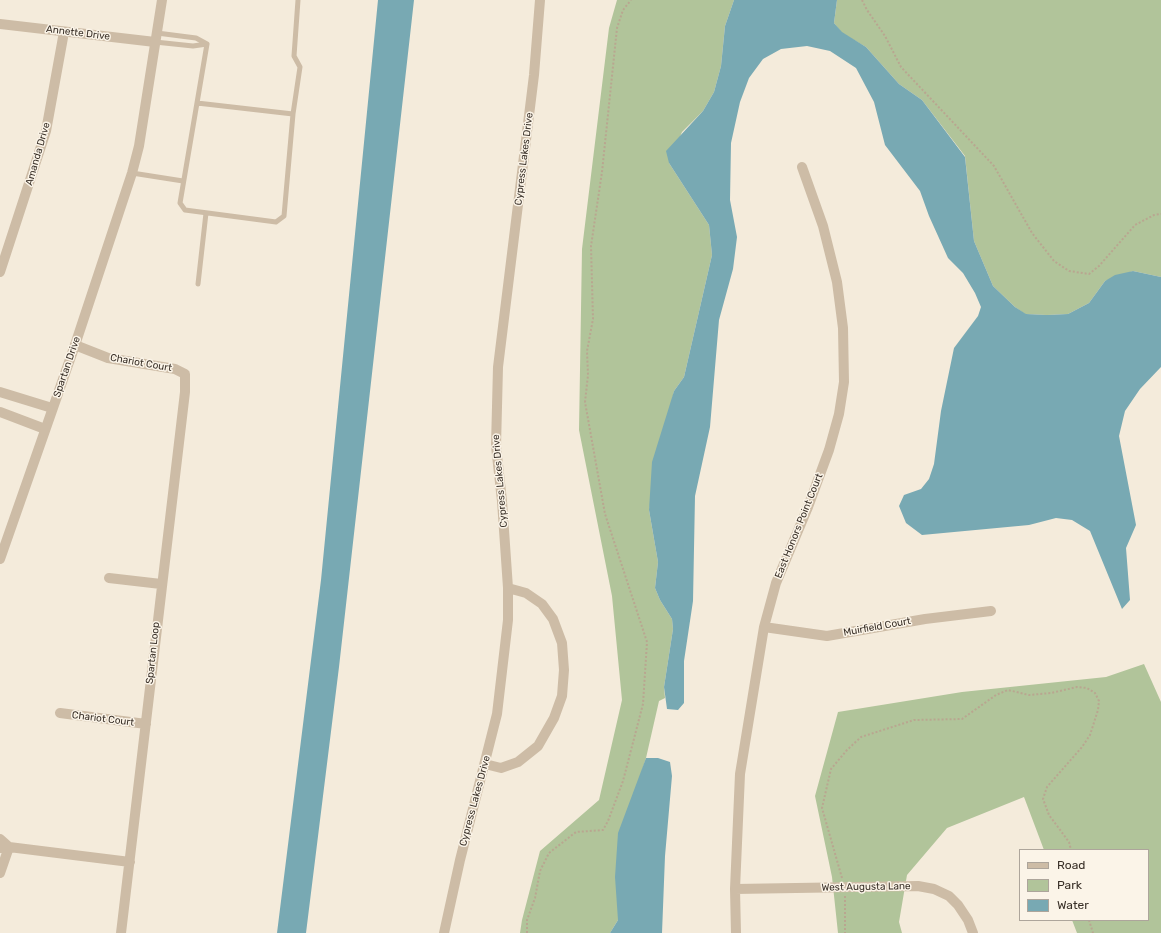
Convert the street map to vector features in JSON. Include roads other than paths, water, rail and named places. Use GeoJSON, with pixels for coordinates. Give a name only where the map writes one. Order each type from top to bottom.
{"type":"FeatureCollection","features":[{"type":"Feature","properties":{"kind":"street","name":"Spartan Drive"},"geometry":{"type":"LineString","coordinates":[[0,559],[75,345],[132,173],[139,146],[162,0]]}},
{"type":"Feature","properties":{"kind":"street","name":"Cypress Lakes Drive"},"geometry":{"type":"LineString","coordinates":[[444,933],[460,860],[497,714],[508,620],[508,588],[502,501],[496,446],[498,367],[532,90],[540,0]]}},
{"type":"Feature","properties":{"kind":"street","name":"Annette Drive"},"geometry":{"type":"LineString","coordinates":[[0,24],[64,32],[156,38]]}},
{"type":"Feature","properties":{"kind":"street","name":"Amanda Drive"},"geometry":{"type":"LineString","coordinates":[[0,272],[46,131],[64,32]]}},
{"type":"Feature","properties":{"kind":"street","name":"East Honors Point Court"},"geometry":{"type":"LineString","coordinates":[[736,933],[740,774],[764,627],[776,583],[808,507],[829,450],[839,414],[844,382],[843,328],[837,282],[823,226],[802,167]]}},
{"type":"Feature","properties":{"kind":"street","name":"Chariot Court"},"geometry":{"type":"LineString","coordinates":[[75,345],[108,358],[175,369],[185,374]]}},
{"type":"Feature","properties":{"kind":"street","name":"Spartan Loop"},"geometry":{"type":"LineString","coordinates":[[121,933],[161,584],[185,392],[185,374]]}},
{"type":"Feature","properties":{"kind":"street"},"geometry":{"type":"LineString","coordinates":[[0,392],[52,408]]}},
{"type":"Feature","properties":{"kind":"street"},"geometry":{"type":"LineString","coordinates":[[0,412],[45,429]]}},
{"type":"Feature","properties":{"kind":"street"},"geometry":{"type":"LineString","coordinates":[[109,578],[161,584]]}},
{"type":"Feature","properties":{"kind":"street"},"geometry":{"type":"LineString","coordinates":[[485,764],[501,768],[518,762],[538,746],[554,718],[562,696],[564,670],[562,643],[553,618],[542,604],[526,592],[508,588]]}},
{"type":"Feature","properties":{"kind":"street","name":"Muirfield Court"},"geometry":{"type":"LineString","coordinates":[[764,627],[827,636],[925,619],[991,611]]}},
{"type":"Feature","properties":{"kind":"street","name":"Chariot Court"},"geometry":{"type":"LineString","coordinates":[[60,713],[146,724]]}},
{"type":"Feature","properties":{"kind":"street"},"geometry":{"type":"LineString","coordinates":[[0,838],[5,848],[0,873]]}},
{"type":"Feature","properties":{"kind":"street"},"geometry":{"type":"LineString","coordinates":[[5,848],[130,862]]}},
{"type":"Feature","properties":{"kind":"street","name":"West Augusta Lane"},"geometry":{"type":"LineString","coordinates":[[736,889],[918,886],[934,889],[949,896],[958,905],[973,933]]}},
{"type":"Feature","properties":{"kind":"lane"},"geometry":{"type":"LineString","coordinates":[[207,44],[180,203],[185,210],[276,222],[284,216],[293,114],[300,67],[294,56],[298,0]]}},
{"type":"Feature","properties":{"kind":"lane"},"geometry":{"type":"LineString","coordinates":[[156,38],[193,46],[207,44]]}},
{"type":"Feature","properties":{"kind":"lane"},"geometry":{"type":"LineString","coordinates":[[156,38],[196,38],[207,44]]}},
{"type":"Feature","properties":{"kind":"lane"},"geometry":{"type":"LineString","coordinates":[[197,103],[293,114]]}},
{"type":"Feature","properties":{"kind":"lane"},"geometry":{"type":"LineString","coordinates":[[132,173],[183,182]]}},
{"type":"Feature","properties":{"kind":"lane"},"geometry":{"type":"LineString","coordinates":[[198,284],[206,213]]}},
{"type":"Feature","properties":{"kind":"water"},"geometry":{"type":"Polygon","coordinates":[[[378,0],[414,0],[339,667],[306,933],[277,933],[321,580],[378,0]]]}},
{"type":"Feature","properties":{"kind":"water"},"geometry":{"type":"Polygon","coordinates":[[[734,0],[837,0],[834,23],[842,32],[866,47],[899,84],[922,100],[965,157],[974,241],[993,286],[1015,307],[1026,314],[1068,314],[1089,303],[1105,281],[1115,275],[1133,271],[1161,277],[1161,367],[1140,389],[1125,411],[1119,436],[1136,525],[1126,548],[1130,600],[1122,609],[1090,531],[1072,520],[1056,518],[1029,525],[922,535],[906,523],[899,506],[904,495],[921,489],[929,479],[934,464],[941,411],[954,348],[978,316],[981,307],[975,293],[963,273],[948,258],[929,216],[920,191],[885,145],[874,102],[856,68],[830,51],[807,46],[781,49],[763,59],[749,78],[740,102],[731,143],[730,200],[737,237],[733,269],[719,320],[710,427],[695,496],[693,601],[684,661],[684,703],[678,710],[667,709],[664,687],[673,629],[672,619],[660,600],[655,588],[658,562],[649,510],[652,462],[674,391],[684,377],[712,255],[709,225],[669,163],[666,151],[703,111],[714,92],[721,66],[725,26],[734,0]]]}},
{"type":"Feature","properties":{"kind":"water"},"geometry":{"type":"Polygon","coordinates":[[[646,758],[658,758],[670,762],[672,776],[665,856],[662,933],[610,933],[618,920],[615,877],[618,833],[646,758]]]}}]}
